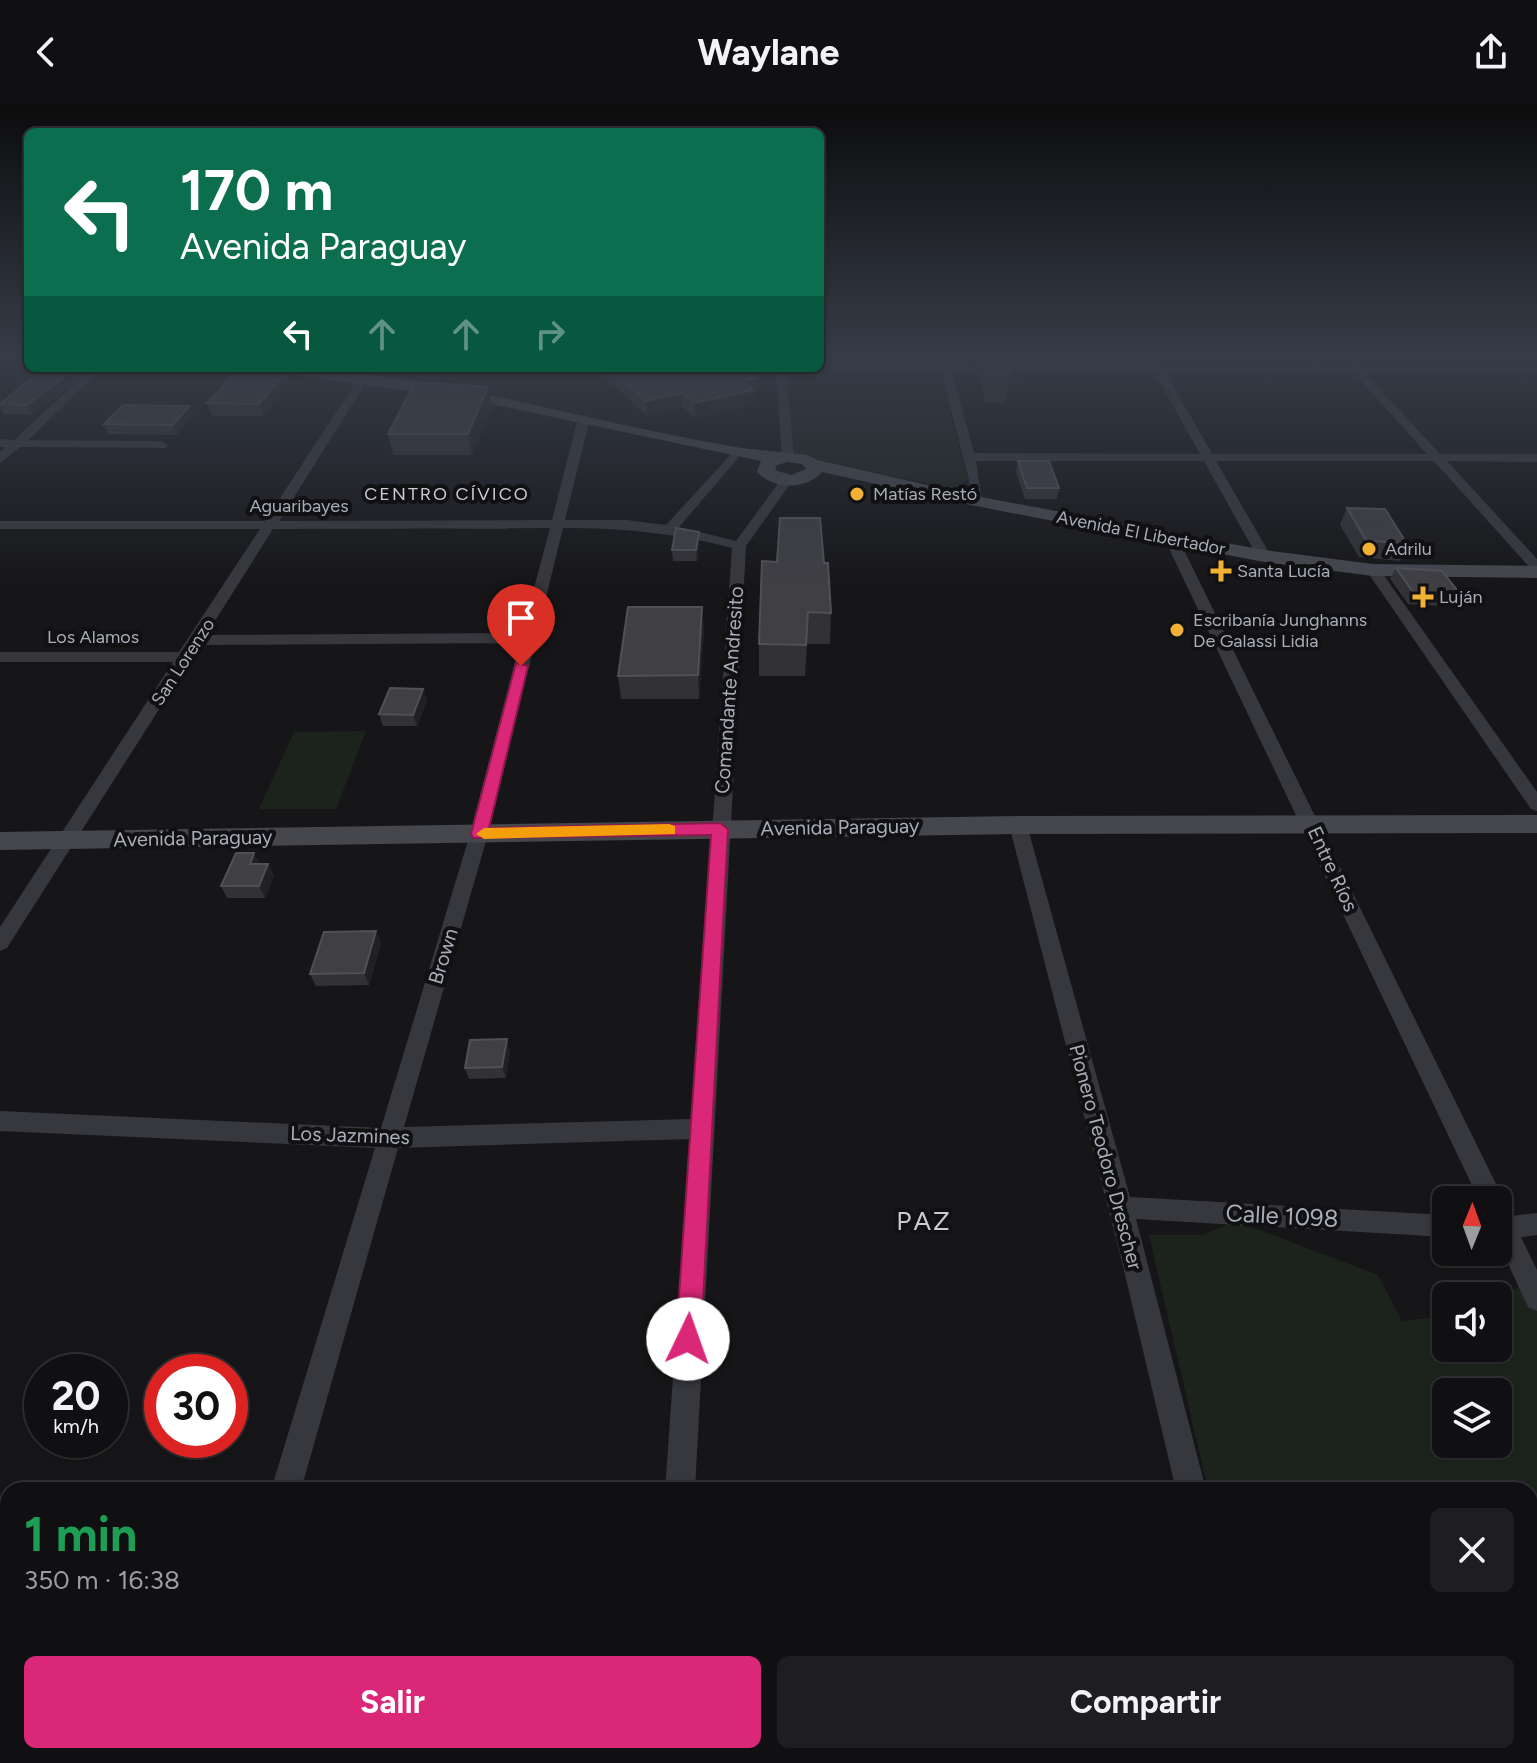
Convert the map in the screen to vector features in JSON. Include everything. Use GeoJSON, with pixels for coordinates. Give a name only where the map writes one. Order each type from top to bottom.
{"type":"FeatureCollection","features":[{"type":"Feature","properties":{"kind":"main road"},"geometry":{"type":"LineString","coordinates":[[649,433],[813,470]]}},
{"type":"Feature","properties":{"kind":"main road"},"geometry":{"type":"LineString","coordinates":[[777,462],[787,480],[813,470]]}},
{"type":"Feature","properties":{"kind":"main road","name":"Avenida El Libertador"},"geometry":{"type":"LineString","coordinates":[[813,470],[1264,556],[1373,570],[1537,569]]}},
{"type":"Feature","properties":{"kind":"main road","name":"Avenida Paraguay"},"geometry":{"type":"LineString","coordinates":[[0,841],[1018,825],[1537,824]]}},
{"type":"Feature","properties":{"kind":"street"},"geometry":{"type":"LineString","coordinates":[[0,459],[27,433]]}},
{"type":"Feature","properties":{"kind":"street","name":"San Lorenzo"},"geometry":{"type":"LineString","coordinates":[[0,943],[329,433]]}},
{"type":"Feature","properties":{"kind":"street","name":"Brown"},"geometry":{"type":"LineString","coordinates":[[288,1482],[479,834],[580,433]]}},
{"type":"Feature","properties":{"kind":"street"},"geometry":{"type":"LineString","coordinates":[[777,462],[778,433]]}},
{"type":"Feature","properties":{"kind":"street"},"geometry":{"type":"LineString","coordinates":[[962,433],[976,501]]}},
{"type":"Feature","properties":{"kind":"street"},"geometry":{"type":"LineString","coordinates":[[1193,433],[1264,556]]}},
{"type":"Feature","properties":{"kind":"street"},"geometry":{"type":"LineString","coordinates":[[1413,433],[1537,569]]}},
{"type":"Feature","properties":{"kind":"street"},"geometry":{"type":"LineString","coordinates":[[0,443],[162,445]]}},
{"type":"Feature","properties":{"kind":"street"},"geometry":{"type":"LineString","coordinates":[[669,530],[731,453]]}},
{"type":"Feature","properties":{"kind":"street"},"geometry":{"type":"LineString","coordinates":[[968,457],[1537,458]]}},
{"type":"Feature","properties":{"kind":"street"},"geometry":{"type":"LineString","coordinates":[[739,546],[787,480]]}},
{"type":"Feature","properties":{"kind":"street","name":"Aguaribayes"},"geometry":{"type":"LineString","coordinates":[[0,525],[626,524],[739,546]]}},
{"type":"Feature","properties":{"kind":"street","name":"Entre Ríos"},"geometry":{"type":"LineString","coordinates":[[1172,540],[1312,824],[1484,1186]]}},
{"type":"Feature","properties":{"kind":"street","name":"Comandante Andresito"},"geometry":{"type":"LineString","coordinates":[[680,1482],[700,1129],[739,546]]}},
{"type":"Feature","properties":{"kind":"street"},"geometry":{"type":"LineString","coordinates":[[1373,570],[1537,805]]}},
{"type":"Feature","properties":{"kind":"street"},"geometry":{"type":"LineString","coordinates":[[198,640],[528,638]]}},
{"type":"Feature","properties":{"kind":"street","name":"Los Alamos"},"geometry":{"type":"LineString","coordinates":[[0,657],[186,657]]}},
{"type":"Feature","properties":{"kind":"street","name":"Pionero Teodoro Drescher"},"geometry":{"type":"LineString","coordinates":[[1018,825],[1189,1482]]}},
{"type":"Feature","properties":{"kind":"street","name":"Los Jazmines"},"geometry":{"type":"LineString","coordinates":[[0,1121],[389,1138],[700,1129]]}},
{"type":"Feature","properties":{"kind":"street","name":"Calle 1098"},"geometry":{"type":"LineString","coordinates":[[1118,1207],[1432,1225]]}},
{"type":"Feature","properties":{"kind":"street"},"geometry":{"type":"LineString","coordinates":[[1512,1224],[1537,1224]]}},
{"type":"Feature","properties":{"kind":"street"},"geometry":{"type":"LineString","coordinates":[[1512,1248],[1537,1298]]}},
{"type":"Feature","properties":{"kind":"shaded area"},"geometry":{"type":"Polygon","coordinates":[[[791,433],[956,433],[968,479],[957,489],[819,462],[792,451],[791,433]]]}},
{"type":"Feature","properties":{"kind":"shaded area"},"geometry":{"type":"Polygon","coordinates":[[[366,731],[336,809],[259,809],[294,732],[366,731]]]}},
{"type":"Feature","properties":{"kind":"shaded area"},"geometry":{"type":"Polygon","coordinates":[[[1236,1221],[1378,1275],[1402,1321],[1432,1318],[1432,1362],[1512,1362],[1512,1290],[1522,1286],[1537,1298],[1537,1482],[1206,1482],[1149,1235],[1202,1235],[1236,1221]]]}},
{"type":"Feature","properties":{"kind":"building"},"geometry":{"type":"Polygon","coordinates":[[[388,433],[468,433],[468,434],[388,433]]]}},
{"type":"Feature","properties":{"kind":"building"},"geometry":{"type":"Polygon","coordinates":[[[1018,461],[1049,461],[1059,488],[1027,488],[1018,461]]]}},
{"type":"Feature","properties":{"kind":"building"},"geometry":{"type":"Polygon","coordinates":[[[1347,508],[1385,509],[1407,544],[1366,540],[1347,508]]]}},
{"type":"Feature","properties":{"kind":"building"},"geometry":{"type":"Polygon","coordinates":[[[780,518],[820,518],[824,563],[828,563],[831,613],[808,612],[806,645],[759,644],[762,561],[777,562],[780,518]]]}},
{"type":"Feature","properties":{"kind":"building"},"geometry":{"type":"Polygon","coordinates":[[[676,528],[699,532],[696,550],[672,550],[676,528]]]}},
{"type":"Feature","properties":{"kind":"building"},"geometry":{"type":"Polygon","coordinates":[[[1396,568],[1442,571],[1461,595],[1413,592],[1396,568]]]}},
{"type":"Feature","properties":{"kind":"building"},"geometry":{"type":"Polygon","coordinates":[[[628,607],[702,607],[698,675],[618,676],[628,607]]]}},
{"type":"Feature","properties":{"kind":"building"},"geometry":{"type":"Polygon","coordinates":[[[390,688],[423,689],[413,715],[379,714],[390,688]]]}},
{"type":"Feature","properties":{"kind":"building"},"geometry":{"type":"Polygon","coordinates":[[[236,853],[254,853],[250,864],[268,864],[259,886],[221,886],[236,853]]]}},
{"type":"Feature","properties":{"kind":"building"},"geometry":{"type":"Polygon","coordinates":[[[376,931],[364,973],[310,974],[324,932],[376,931]]]}},
{"type":"Feature","properties":{"kind":"building"},"geometry":{"type":"Polygon","coordinates":[[[507,1039],[502,1067],[465,1068],[470,1040],[507,1039]]]}},
{"type":"Feature","properties":{"kind":"slow traffic"},"geometry":{"type":"LineString","coordinates":[[484,834],[669,830]]}},
{"type":"Feature","properties":{"kind":"place","name":"Matías Restó"},"geometry":{"type":"Point","coordinates":[857,494]}},
{"type":"Feature","properties":{"kind":"place","name":"Adrilu"},"geometry":{"type":"Point","coordinates":[1369,549]}},
{"type":"Feature","properties":{"kind":"place","name":"Santa Lucía"},"geometry":{"type":"Point","coordinates":[1221,571]}},
{"type":"Feature","properties":{"kind":"place","name":"Luján"},"geometry":{"type":"Point","coordinates":[1423,597]}},
{"type":"Feature","properties":{"kind":"place","name":"Escribanía Junghanns De Galassi Lidia"},"geometry":{"type":"Point","coordinates":[1177,630]}},
{"type":"Feature","properties":{"kind":"district","name":"CENTRO CÍVICO"},"geometry":{"type":"Point","coordinates":[447,494]}},
{"type":"Feature","properties":{"kind":"district","name":"PAZ"},"geometry":{"type":"Point","coordinates":[924,1221]}},
{"type":"Feature","properties":{"kind":"route"},"geometry":{"type":"LineString","coordinates":[[521,666],[479,834],[720,829],[688,1339]]}}]}
